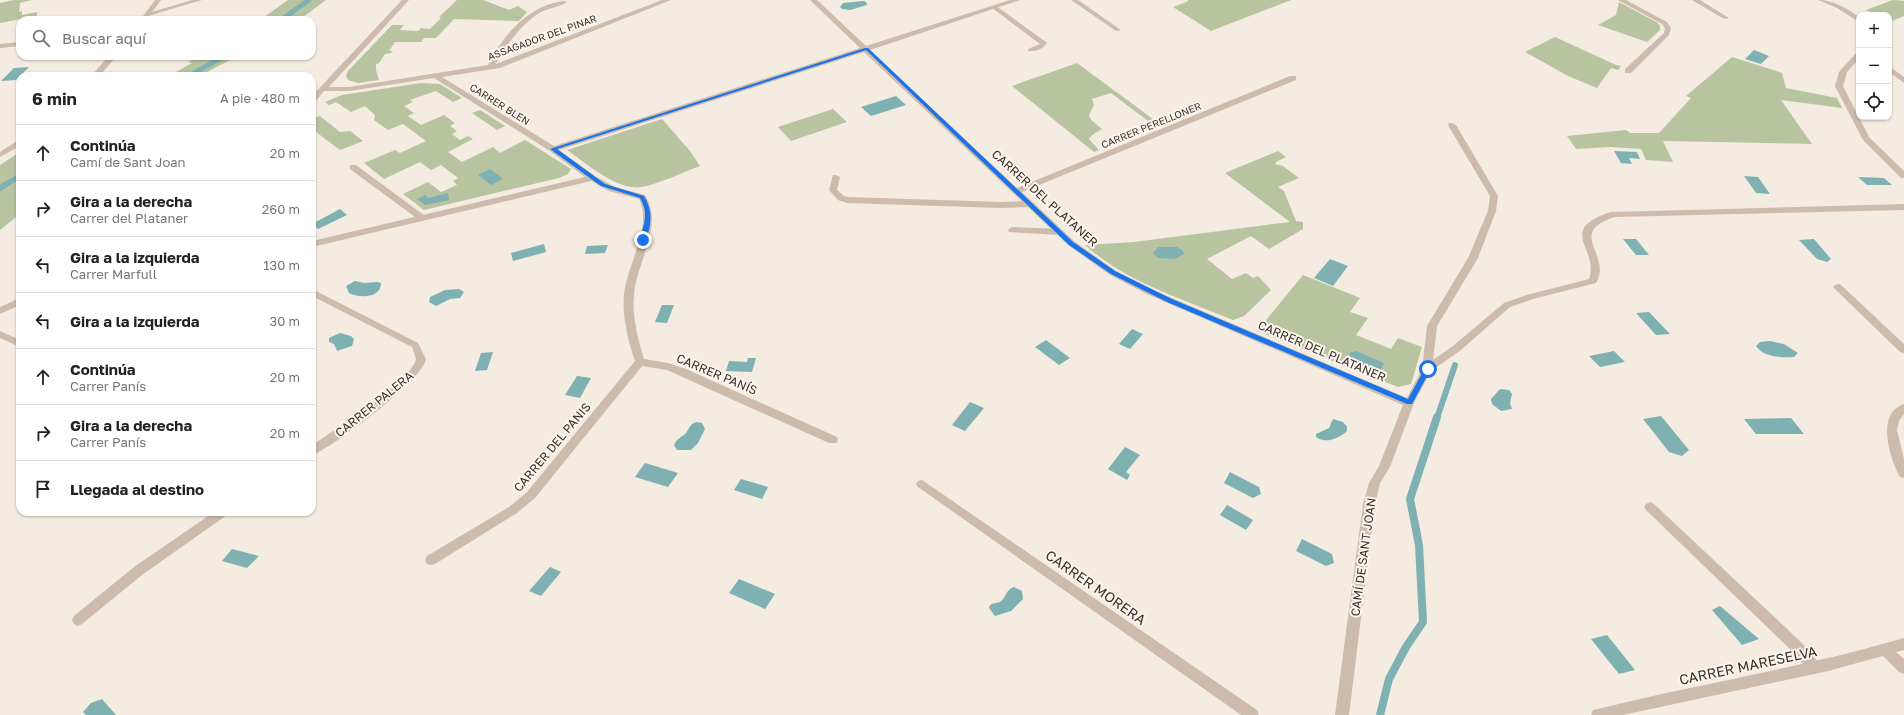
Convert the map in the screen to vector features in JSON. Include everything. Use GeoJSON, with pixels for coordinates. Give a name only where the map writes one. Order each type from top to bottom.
{"type":"FeatureCollection","features":[{"type":"Feature","properties":{"kind":"street"},"geometry":{"type":"LineString","coordinates":[[148,14],[158,0]]}},
{"type":"Feature","properties":{"kind":"street"},"geometry":{"type":"LineString","coordinates":[[148,14],[199,0]]}},
{"type":"Feature","properties":{"kind":"street"},"geometry":{"type":"LineString","coordinates":[[316,96],[406,0]]}},
{"type":"Feature","properties":{"kind":"street","name":"ASSAGADOR DEL PINAR"},"geometry":{"type":"LineString","coordinates":[[324,89],[349,88],[490,68],[516,60],[668,0]]}},
{"type":"Feature","properties":{"kind":"street","name":"CARRER DEL PLATANER"},"geometry":{"type":"LineString","coordinates":[[813,0],[1059,232],[1098,263],[1150,292],[1409,402]]}},
{"type":"Feature","properties":{"kind":"street"},"geometry":{"type":"LineString","coordinates":[[553,149],[1016,0]]}},
{"type":"Feature","properties":{"kind":"street"},"geometry":{"type":"LineString","coordinates":[[1074,0],[1118,30]]}},
{"type":"Feature","properties":{"kind":"street"},"geometry":{"type":"LineString","coordinates":[[1621,0],[1665,23],[1668,28],[1667,34],[1628,71]]}},
{"type":"Feature","properties":{"kind":"street"},"geometry":{"type":"LineString","coordinates":[[1695,0],[1726,18]]}},
{"type":"Feature","properties":{"kind":"street"},"geometry":{"type":"LineString","coordinates":[[1821,0],[1845,10],[1856,18]]}},
{"type":"Feature","properties":{"kind":"street"},"geometry":{"type":"LineString","coordinates":[[490,68],[505,46],[530,17],[540,10],[564,2]]}},
{"type":"Feature","properties":{"kind":"street"},"geometry":{"type":"LineString","coordinates":[[994,7],[1044,43],[1042,46],[1030,50]]}},
{"type":"Feature","properties":{"kind":"street"},"geometry":{"type":"LineString","coordinates":[[0,46],[16,44]]}},
{"type":"Feature","properties":{"kind":"street"},"geometry":{"type":"LineString","coordinates":[[1856,58],[1842,73],[1839,79],[1839,86],[1866,138],[1904,176]]}},
{"type":"Feature","properties":{"kind":"street"},"geometry":{"type":"LineString","coordinates":[[99,72],[109,60]]}},
{"type":"Feature","properties":{"kind":"street"},"geometry":{"type":"LineString","coordinates":[[1892,71],[1904,81]]}},
{"type":"Feature","properties":{"kind":"street","name":"CARRER BLEN"},"geometry":{"type":"LineString","coordinates":[[436,76],[553,149],[592,178]]}},
{"type":"Feature","properties":{"kind":"street","name":"CARRER PERELLONER"},"geometry":{"type":"LineString","coordinates":[[1016,191],[1293,78]]}},
{"type":"Feature","properties":{"kind":"street","name":"CAMÍ DE SANT JOAN"},"geometry":{"type":"LineString","coordinates":[[1342,715],[1369,504],[1375,483],[1384,467],[1409,402],[1428,369],[1432,326],[1473,258],[1492,211],[1494,196],[1452,124]]}},
{"type":"Feature","properties":{"kind":"street"},"geometry":{"type":"LineString","coordinates":[[0,156],[16,146]]}},
{"type":"Feature","properties":{"kind":"street"},"geometry":{"type":"LineString","coordinates":[[353,167],[422,218]]}},
{"type":"Feature","properties":{"kind":"street"},"geometry":{"type":"LineString","coordinates":[[836,177],[833,190],[841,198],[847,200],[1001,205],[1031,204]]}},
{"type":"Feature","properties":{"kind":"street"},"geometry":{"type":"LineString","coordinates":[[316,243],[592,178],[612,189],[642,197],[648,207],[648,218],[643,240],[630,286],[630,322],[640,362]]}},
{"type":"Feature","properties":{"kind":"street"},"geometry":{"type":"LineString","coordinates":[[1428,369],[1457,348],[1507,305],[1530,297],[1593,281],[1597,272],[1587,242],[1588,231],[1593,223],[1604,216],[1614,214],[1904,207]]}},
{"type":"Feature","properties":{"kind":"street"},"geometry":{"type":"LineString","coordinates":[[1012,230],[1059,232]]}},
{"type":"Feature","properties":{"kind":"street"},"geometry":{"type":"LineString","coordinates":[[1838,287],[1904,350]]}},
{"type":"Feature","properties":{"kind":"street","name":"CARRER PALERA"},"geometry":{"type":"LineString","coordinates":[[316,294],[415,345],[421,354],[421,360],[415,371],[397,389],[316,448]]}},
{"type":"Feature","properties":{"kind":"street"},"geometry":{"type":"LineString","coordinates":[[0,312],[16,303]]}},
{"type":"Feature","properties":{"kind":"street"},"geometry":{"type":"LineString","coordinates":[[0,334],[16,342]]}},
{"type":"Feature","properties":{"kind":"street","name":"CARRER PANÍS"},"geometry":{"type":"LineString","coordinates":[[640,362],[668,367],[682,372],[833,440]]}},
{"type":"Feature","properties":{"kind":"street","name":"CARRER DEL PANIS"},"geometry":{"type":"LineString","coordinates":[[431,560],[513,510],[531,495],[640,362]]}},
{"type":"Feature","properties":{"kind":"street"},"geometry":{"type":"LineString","coordinates":[[1904,408],[1898,412],[1894,418],[1892,429],[1895,447],[1904,474]]}},
{"type":"Feature","properties":{"kind":"street","name":"CARRER MORERA"},"geometry":{"type":"LineString","coordinates":[[922,484],[1252,715]]}},
{"type":"Feature","properties":{"kind":"street"},"geometry":{"type":"LineString","coordinates":[[1650,507],[1796,646],[1815,668]]}},
{"type":"Feature","properties":{"kind":"street"},"geometry":{"type":"LineString","coordinates":[[78,620],[138,572],[217,516]]}},
{"type":"Feature","properties":{"kind":"street","name":"CARRER MARESELVA"},"geometry":{"type":"LineString","coordinates":[[1598,715],[1633,711],[1815,668],[1904,644]]}},
{"type":"Feature","properties":{"kind":"street"},"geometry":{"type":"LineString","coordinates":[[1885,650],[1904,668]]}},
{"type":"Feature","properties":{"kind":"green space"},"geometry":{"type":"Polygon","coordinates":[[[14,0],[32,0],[20,3],[19,12],[22,11],[22,15],[37,12],[37,16],[16,16],[16,20],[0,23],[0,3],[14,0]]]}},
{"type":"Feature","properties":{"kind":"green space"},"geometry":{"type":"Polygon","coordinates":[[[288,0],[326,0],[304,16],[266,16],[288,0]]]}},
{"type":"Feature","properties":{"kind":"green space"},"geometry":{"type":"Polygon","coordinates":[[[457,0],[483,0],[509,10],[518,6],[527,12],[519,21],[454,19],[436,38],[424,38],[421,42],[395,42],[389,51],[393,51],[385,54],[379,63],[376,64],[379,80],[358,83],[348,80],[346,76],[348,71],[392,25],[404,25],[400,30],[418,31],[421,28],[430,29],[441,18],[439,17],[457,0]]]}},
{"type":"Feature","properties":{"kind":"green space"},"geometry":{"type":"Polygon","coordinates":[[[1187,0],[1291,0],[1211,31],[1173,7],[1189,1],[1187,0]]]}},
{"type":"Feature","properties":{"kind":"green space"},"geometry":{"type":"Polygon","coordinates":[[[1893,0],[1904,1],[1904,16],[1892,21],[1892,12],[1870,12],[1866,10],[1893,0]]]}},
{"type":"Feature","properties":{"kind":"green space"},"geometry":{"type":"Polygon","coordinates":[[[1619,2],[1658,23],[1660,30],[1647,42],[1598,25],[1616,15],[1619,2]]]}},
{"type":"Feature","properties":{"kind":"green space"},"geometry":{"type":"Polygon","coordinates":[[[1555,37],[1621,66],[1618,70],[1611,68],[1597,88],[1568,76],[1525,52],[1555,37]]]}},
{"type":"Feature","properties":{"kind":"green space"},"geometry":{"type":"Polygon","coordinates":[[[1732,57],[1782,73],[1786,88],[1837,98],[1842,108],[1781,100],[1812,144],[1663,141],[1673,162],[1646,160],[1641,149],[1610,147],[1576,149],[1567,136],[1626,130],[1630,133],[1659,133],[1691,98],[1686,96],[1732,57]]]}},
{"type":"Feature","properties":{"kind":"green space"},"geometry":{"type":"Polygon","coordinates":[[[192,60],[230,60],[207,72],[176,72],[192,63],[188,62],[192,60]]]}},
{"type":"Feature","properties":{"kind":"green space"},"geometry":{"type":"Polygon","coordinates":[[[1077,63],[1161,125],[1156,127],[1111,93],[1092,99],[1094,105],[1089,115],[1091,120],[1102,129],[1092,135],[1089,139],[1099,150],[1094,152],[1012,86],[1077,63]]]}},
{"type":"Feature","properties":{"kind":"green space"},"geometry":{"type":"Polygon","coordinates":[[[421,83],[440,84],[462,98],[453,102],[436,91],[410,100],[413,102],[404,106],[414,113],[408,116],[421,125],[444,115],[455,123],[450,126],[457,131],[452,134],[460,140],[468,136],[473,139],[448,152],[462,162],[493,147],[500,153],[525,140],[571,169],[568,174],[559,178],[424,210],[403,194],[428,182],[441,192],[457,185],[453,181],[458,178],[441,165],[431,170],[420,162],[384,179],[364,163],[395,150],[400,153],[426,141],[403,124],[388,130],[374,120],[375,115],[365,106],[351,112],[336,102],[329,105],[325,102],[342,95],[421,83]]]}},
{"type":"Feature","properties":{"kind":"green space"},"geometry":{"type":"Polygon","coordinates":[[[833,109],[847,122],[791,141],[778,127],[833,109]]]}},
{"type":"Feature","properties":{"kind":"green space"},"geometry":{"type":"Polygon","coordinates":[[[480,110],[505,126],[497,130],[472,113],[480,110]]]}},
{"type":"Feature","properties":{"kind":"green space"},"geometry":{"type":"Polygon","coordinates":[[[320,116],[340,132],[350,131],[363,141],[340,150],[316,132],[316,117],[320,116]]]}},
{"type":"Feature","properties":{"kind":"green space"},"geometry":{"type":"Polygon","coordinates":[[[662,119],[690,151],[700,166],[656,183],[642,187],[632,187],[622,185],[602,175],[567,150],[662,119]]]}},
{"type":"Feature","properties":{"kind":"green space"},"geometry":{"type":"Polygon","coordinates":[[[1278,151],[1286,157],[1275,164],[1283,166],[1299,178],[1278,187],[1284,191],[1296,221],[1303,222],[1303,229],[1269,249],[1251,236],[1207,259],[1232,279],[1246,273],[1253,278],[1258,276],[1271,290],[1244,316],[1233,320],[1175,297],[1118,269],[1085,245],[1134,242],[1290,222],[1225,173],[1278,151]]]}},
{"type":"Feature","properties":{"kind":"green space"},"geometry":{"type":"Polygon","coordinates":[[[16,155],[16,217],[0,230],[0,165],[16,155]]]}},
{"type":"Feature","properties":{"kind":"green space"},"geometry":{"type":"Polygon","coordinates":[[[1303,275],[1360,298],[1350,312],[1368,318],[1356,335],[1391,349],[1398,338],[1422,347],[1411,384],[1398,387],[1257,331],[1303,275]]]}},
{"type":"Feature","properties":{"kind":"water"},"geometry":{"type":"Polygon","coordinates":[[[866,2],[867,5],[850,10],[842,9],[840,7],[843,3],[866,2]]]}},
{"type":"Feature","properties":{"kind":"water"},"geometry":{"type":"Polygon","coordinates":[[[1754,50],[1769,56],[1761,64],[1745,59],[1754,50]]]}},
{"type":"Feature","properties":{"kind":"water"},"geometry":{"type":"Polygon","coordinates":[[[29,67],[24,72],[16,72],[16,80],[1,81],[14,68],[29,67]]]}},
{"type":"Feature","properties":{"kind":"water"},"geometry":{"type":"Polygon","coordinates":[[[896,96],[906,105],[871,116],[861,107],[896,96]]]}},
{"type":"Feature","properties":{"kind":"water"},"geometry":{"type":"Polygon","coordinates":[[[1614,151],[1637,152],[1640,159],[1629,158],[1632,164],[1621,163],[1614,151]]]}},
{"type":"Feature","properties":{"kind":"water"},"geometry":{"type":"Polygon","coordinates":[[[490,169],[503,179],[491,185],[478,175],[490,169]]]}},
{"type":"Feature","properties":{"kind":"water"},"geometry":{"type":"Polygon","coordinates":[[[1744,176],[1758,177],[1770,194],[1756,193],[1744,176]]]}},
{"type":"Feature","properties":{"kind":"water"},"geometry":{"type":"Polygon","coordinates":[[[1858,177],[1884,178],[1892,185],[1867,185],[1858,177]]]}},
{"type":"Feature","properties":{"kind":"water"},"geometry":{"type":"Polygon","coordinates":[[[448,193],[449,200],[425,205],[417,199],[425,195],[428,198],[448,193]]]}},
{"type":"Feature","properties":{"kind":"water"},"geometry":{"type":"Polygon","coordinates":[[[340,209],[347,215],[318,229],[316,227],[316,222],[340,209]]]}},
{"type":"Feature","properties":{"kind":"water"},"geometry":{"type":"Polygon","coordinates":[[[1623,239],[1636,239],[1649,255],[1636,255],[1623,239]]]}},
{"type":"Feature","properties":{"kind":"water"},"geometry":{"type":"Polygon","coordinates":[[[1814,239],[1831,259],[1827,262],[1817,259],[1799,240],[1814,239]]]}},
{"type":"Feature","properties":{"kind":"water"},"geometry":{"type":"Polygon","coordinates":[[[544,244],[546,252],[513,261],[511,253],[544,244]]]}},
{"type":"Feature","properties":{"kind":"water"},"geometry":{"type":"Polygon","coordinates":[[[608,245],[605,253],[585,254],[587,246],[608,245]]]}},
{"type":"Feature","properties":{"kind":"water"},"geometry":{"type":"Polygon","coordinates":[[[1158,247],[1177,247],[1182,250],[1184,254],[1175,259],[1158,258],[1153,253],[1158,247]]]}},
{"type":"Feature","properties":{"kind":"water"},"geometry":{"type":"Polygon","coordinates":[[[1330,259],[1348,266],[1333,286],[1314,278],[1330,259]]]}},
{"type":"Feature","properties":{"kind":"water"},"geometry":{"type":"Polygon","coordinates":[[[355,281],[364,283],[381,283],[380,288],[373,295],[358,296],[349,293],[346,286],[355,281]]]}},
{"type":"Feature","properties":{"kind":"water"},"geometry":{"type":"Polygon","coordinates":[[[459,289],[464,292],[460,298],[450,299],[436,306],[429,302],[430,297],[445,290],[459,289]]]}},
{"type":"Feature","properties":{"kind":"water"},"geometry":{"type":"Polygon","coordinates":[[[662,305],[674,305],[667,323],[655,322],[662,305]]]}},
{"type":"Feature","properties":{"kind":"water"},"geometry":{"type":"Polygon","coordinates":[[[1649,312],[1670,334],[1656,335],[1636,313],[1649,312]]]}},
{"type":"Feature","properties":{"kind":"water"},"geometry":{"type":"Polygon","coordinates":[[[1132,329],[1143,334],[1130,349],[1119,344],[1132,329]]]}},
{"type":"Feature","properties":{"kind":"water"},"geometry":{"type":"Polygon","coordinates":[[[340,333],[351,336],[354,339],[352,346],[337,351],[334,344],[329,342],[329,338],[340,333]]]}},
{"type":"Feature","properties":{"kind":"water"},"geometry":{"type":"Polygon","coordinates":[[[1046,340],[1070,358],[1059,365],[1035,347],[1046,340]]]}},
{"type":"Feature","properties":{"kind":"water"},"geometry":{"type":"Polygon","coordinates":[[[1770,341],[1784,344],[1798,353],[1794,357],[1773,356],[1759,350],[1756,346],[1760,342],[1770,341]]]}},
{"type":"Feature","properties":{"kind":"water"},"geometry":{"type":"Polygon","coordinates":[[[1356,351],[1384,363],[1380,371],[1351,359],[1349,353],[1356,351]]]}},
{"type":"Feature","properties":{"kind":"water"},"geometry":{"type":"Polygon","coordinates":[[[1614,351],[1625,362],[1600,367],[1589,356],[1614,351]]]}},
{"type":"Feature","properties":{"kind":"water"},"geometry":{"type":"Polygon","coordinates":[[[493,352],[487,370],[475,371],[481,353],[493,352]]]}},
{"type":"Feature","properties":{"kind":"water"},"geometry":{"type":"Polygon","coordinates":[[[748,358],[756,358],[752,372],[726,371],[729,361],[747,362],[748,358]]]}},
{"type":"Feature","properties":{"kind":"water"},"geometry":{"type":"Polygon","coordinates":[[[577,376],[591,378],[580,398],[565,395],[577,376]]]}},
{"type":"Feature","properties":{"kind":"water"},"geometry":{"type":"Polygon","coordinates":[[[1500,389],[1509,390],[1512,394],[1510,403],[1512,409],[1501,411],[1492,404],[1491,399],[1500,389]]]}},
{"type":"Feature","properties":{"kind":"water"},"geometry":{"type":"Polygon","coordinates":[[[970,402],[984,408],[965,431],[952,425],[970,402]]]}},
{"type":"Feature","properties":{"kind":"water"},"geometry":{"type":"Polygon","coordinates":[[[1661,416],[1689,450],[1682,456],[1669,452],[1643,419],[1661,416]]]}},
{"type":"Feature","properties":{"kind":"water"},"geometry":{"type":"Polygon","coordinates":[[[1791,418],[1804,434],[1756,434],[1744,419],[1791,418]]]}},
{"type":"Feature","properties":{"kind":"water"},"geometry":{"type":"Polygon","coordinates":[[[1333,419],[1343,422],[1347,427],[1347,431],[1332,440],[1324,440],[1316,437],[1316,434],[1329,428],[1333,419]]]}},
{"type":"Feature","properties":{"kind":"water"},"geometry":{"type":"Polygon","coordinates":[[[697,422],[702,423],[705,429],[698,443],[691,450],[677,450],[674,445],[676,441],[686,433],[691,425],[697,422]]]}},
{"type":"Feature","properties":{"kind":"water"},"geometry":{"type":"Polygon","coordinates":[[[1125,447],[1140,455],[1126,472],[1130,475],[1127,480],[1108,469],[1125,447]]]}},
{"type":"Feature","properties":{"kind":"water"},"geometry":{"type":"Polygon","coordinates":[[[645,463],[678,473],[668,487],[635,477],[645,463]]]}},
{"type":"Feature","properties":{"kind":"water"},"geometry":{"type":"Polygon","coordinates":[[[1230,472],[1259,487],[1261,494],[1253,498],[1224,483],[1230,472]]]}},
{"type":"Feature","properties":{"kind":"water"},"geometry":{"type":"Polygon","coordinates":[[[741,479],[768,487],[762,499],[734,490],[741,479]]]}},
{"type":"Feature","properties":{"kind":"water"},"geometry":{"type":"Polygon","coordinates":[[[1227,505],[1253,520],[1246,530],[1220,515],[1227,505]]]}},
{"type":"Feature","properties":{"kind":"water"},"geometry":{"type":"Polygon","coordinates":[[[1302,539],[1332,554],[1334,563],[1326,566],[1296,551],[1302,539]]]}},
{"type":"Feature","properties":{"kind":"water"},"geometry":{"type":"Polygon","coordinates":[[[232,549],[259,556],[247,568],[222,561],[232,549]]]}},
{"type":"Feature","properties":{"kind":"water"},"geometry":{"type":"Polygon","coordinates":[[[550,567],[561,572],[541,596],[529,591],[550,567]]]}},
{"type":"Feature","properties":{"kind":"water"},"geometry":{"type":"Polygon","coordinates":[[[739,579],[775,594],[765,609],[729,593],[739,579]]]}},
{"type":"Feature","properties":{"kind":"water"},"geometry":{"type":"Polygon","coordinates":[[[1014,587],[1022,591],[1023,599],[1011,611],[995,616],[989,608],[990,605],[1000,602],[1007,592],[1014,587]]]}},
{"type":"Feature","properties":{"kind":"water"},"geometry":{"type":"Polygon","coordinates":[[[1720,606],[1759,639],[1742,645],[1712,610],[1720,606]]]}},
{"type":"Feature","properties":{"kind":"water"},"geometry":{"type":"Polygon","coordinates":[[[1607,635],[1635,670],[1619,674],[1591,639],[1607,635]]]}},
{"type":"Feature","properties":{"kind":"water"},"geometry":{"type":"Polygon","coordinates":[[[102,699],[116,715],[86,715],[83,712],[91,703],[102,699]]]}},
{"type":"Feature","properties":{"kind":"waterway"},"geometry":{"type":"LineString","coordinates":[[287,16],[309,0]]}},
{"type":"Feature","properties":{"kind":"waterway"},"geometry":{"type":"LineString","coordinates":[[196,72],[217,60]]}},
{"type":"Feature","properties":{"kind":"waterway"},"geometry":{"type":"LineString","coordinates":[[6,184],[16,178]]}},
{"type":"Feature","properties":{"kind":"waterway"},"geometry":{"type":"LineString","coordinates":[[0,188],[8,183]]}},
{"type":"Feature","properties":{"kind":"waterway"},"geometry":{"type":"LineString","coordinates":[[1437,418],[1455,365]]}},
{"type":"Feature","properties":{"kind":"waterway"},"geometry":{"type":"LineString","coordinates":[[1380,715],[1389,679],[1406,647],[1423,622],[1419,545],[1410,499],[1437,417]]}},
{"type":"Feature","properties":{"kind":"route"},"geometry":{"type":"LineString","coordinates":[[643,240],[648,218],[648,207],[646,201],[637,195],[621,192],[603,185],[553,149],[866,49],[1071,243],[1113,273],[1169,301],[1409,402],[1428,369]]}}]}
